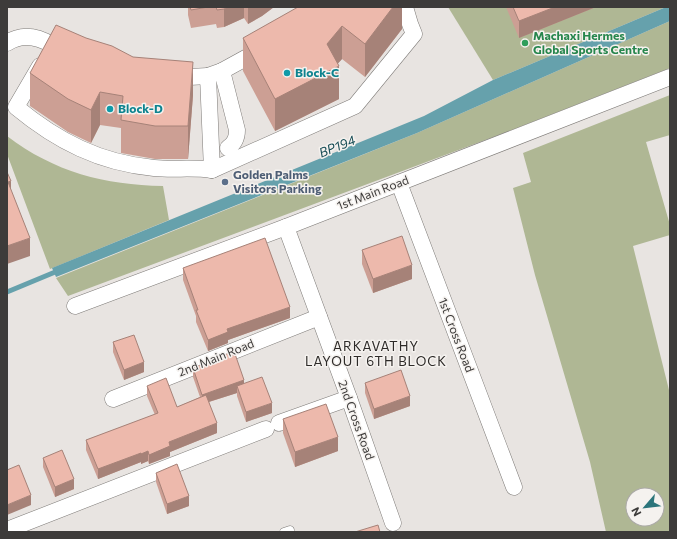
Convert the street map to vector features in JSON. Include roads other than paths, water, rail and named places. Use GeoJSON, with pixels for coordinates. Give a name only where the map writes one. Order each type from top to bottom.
{"type":"FeatureCollection","features":[{"type":"Feature","properties":{"kind":"street"},"geometry":{"type":"LineString","coordinates":[[7,43],[20,37],[28,36],[37,38],[59,48],[16,107],[51,134],[70,145],[111,160],[154,168],[197,168],[212,170],[355,106],[414,34],[405,7]]}},
{"type":"Feature","properties":{"kind":"street"},"geometry":{"type":"LineString","coordinates":[[154,77],[192,78],[215,74],[276,41]]}},
{"type":"Feature","properties":{"kind":"street"},"geometry":{"type":"LineString","coordinates":[[212,170],[215,74]]}},
{"type":"Feature","properties":{"kind":"street"},"geometry":{"type":"LineString","coordinates":[[215,74],[237,130],[235,141],[228,148]]}},
{"type":"Feature","properties":{"kind":"street","name":"1st Main Road"},"geometry":{"type":"LineString","coordinates":[[75,306],[286,227],[670,77]]}},
{"type":"Feature","properties":{"kind":"street","name":"1st Cross Road"},"geometry":{"type":"LineString","coordinates":[[399,183],[514,487]]}},
{"type":"Feature","properties":{"kind":"street","name":"2nd Cross Road"},"geometry":{"type":"LineString","coordinates":[[286,227],[393,523]]}},
{"type":"Feature","properties":{"kind":"street","name":"2nd Main Road"},"geometry":{"type":"LineString","coordinates":[[113,399],[319,317]]}},
{"type":"Feature","properties":{"kind":"street"},"geometry":{"type":"LineString","coordinates":[[7,530],[273,426],[349,398]]}},
{"type":"Feature","properties":{"kind":"water"},"geometry":{"type":"Polygon","coordinates":[[[666,7],[670,7],[670,21],[417,133],[56,277],[52,268],[424,116],[493,80],[666,7]]]}},
{"type":"Feature","properties":{"kind":"waterway","name":"BP194"},"geometry":{"type":"LineString","coordinates":[[7,292],[60,270]]}},
{"type":"Feature","properties":{"kind":"place","name":"Machaxi Hermes Global Sports Centre"},"geometry":{"type":"Point","coordinates":[525,43]}},
{"type":"Feature","properties":{"kind":"place","name":"Block-C"},"geometry":{"type":"Point","coordinates":[287,73]}},
{"type":"Feature","properties":{"kind":"place","name":"Block-D"},"geometry":{"type":"Point","coordinates":[110,109]}},
{"type":"Feature","properties":{"kind":"place","name":"Golden Palms Visitors Parking"},"geometry":{"type":"Point","coordinates":[225,182]}},
{"type":"Feature","properties":{"kind":"district","name":"ARKAVATHY LAYOUT 6TH BLOCK"},"geometry":{"type":"Point","coordinates":[376,354]}}]}
